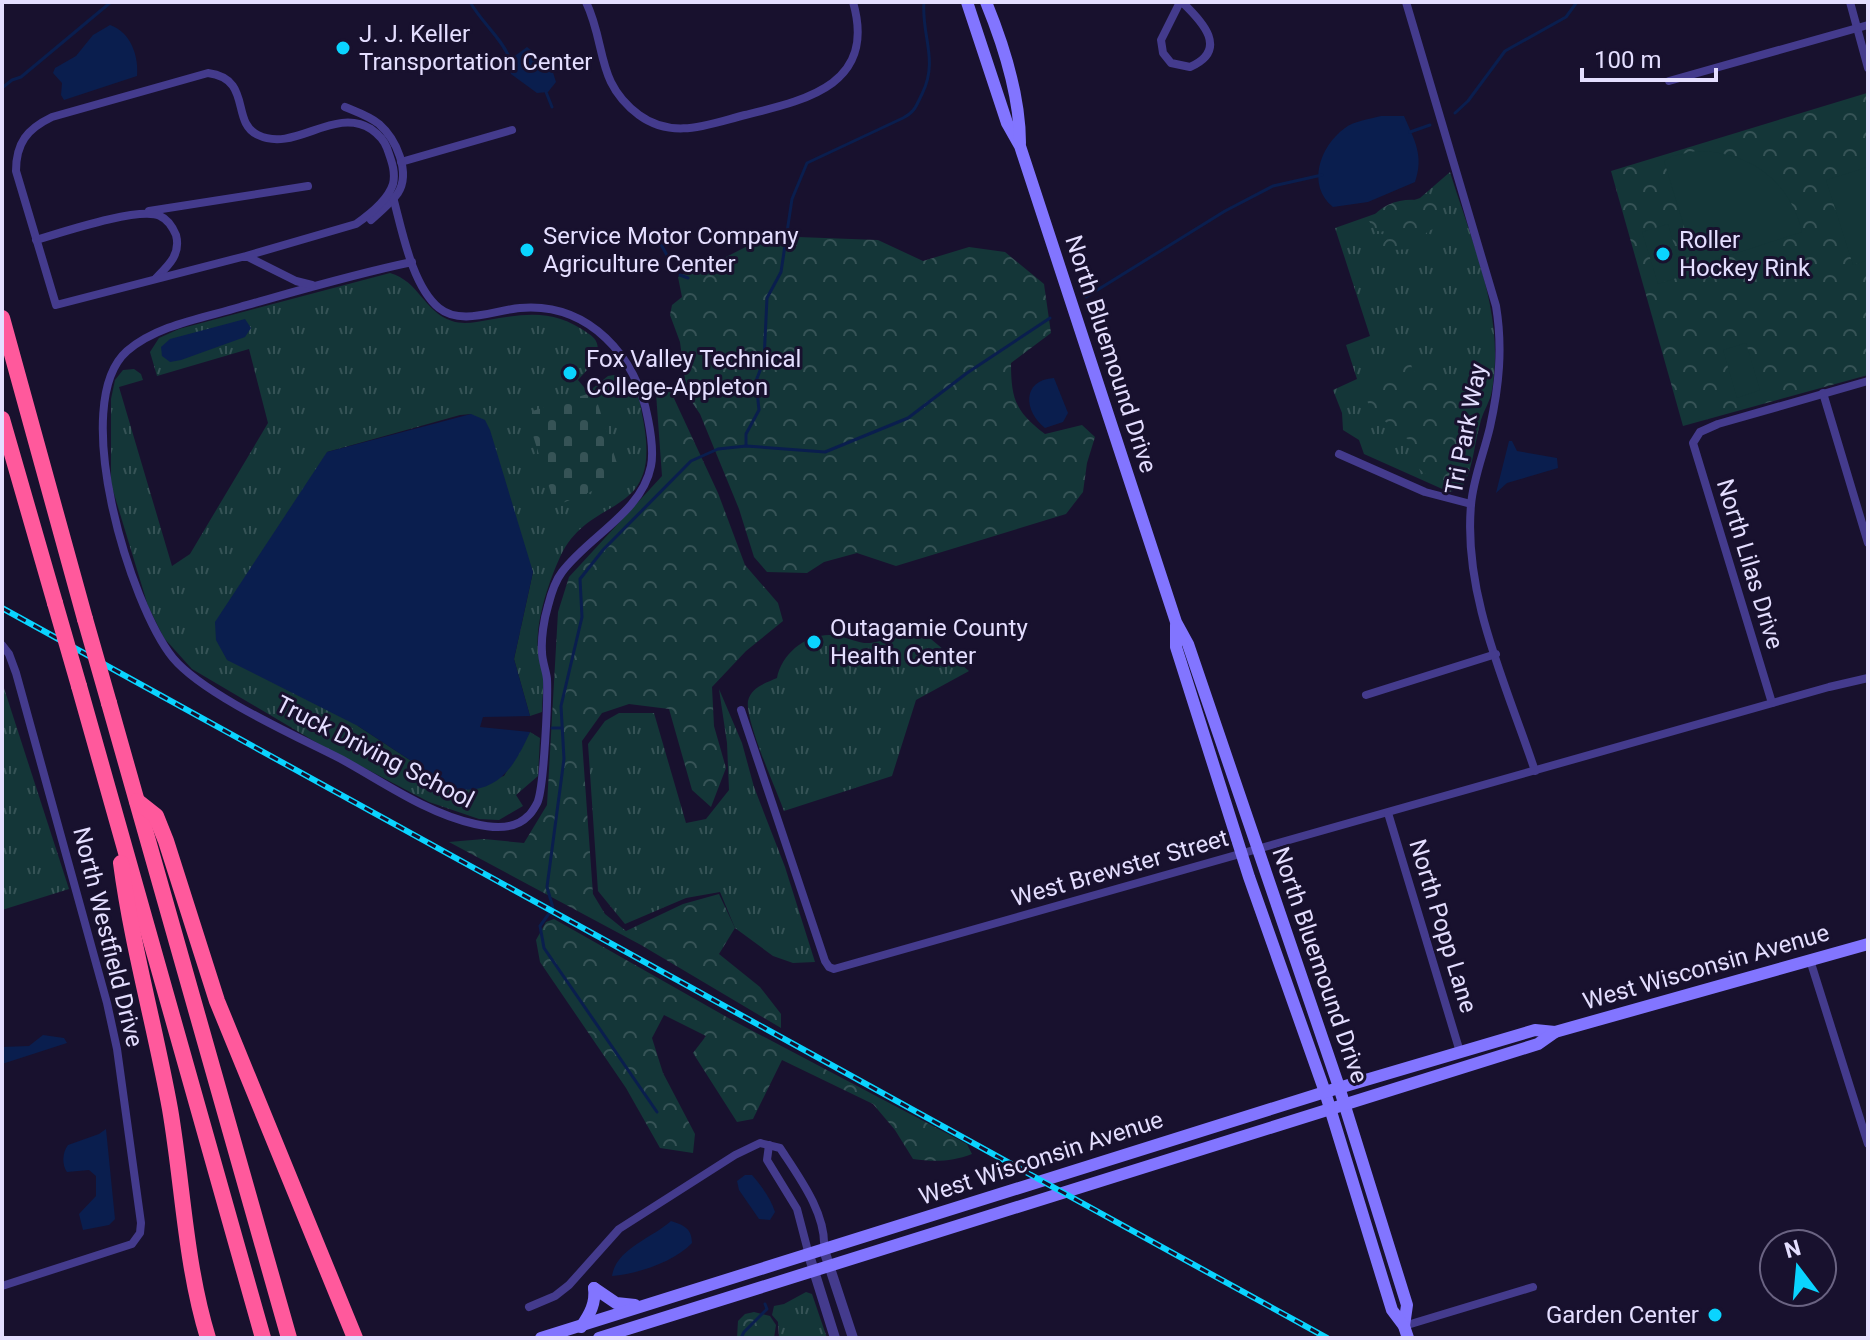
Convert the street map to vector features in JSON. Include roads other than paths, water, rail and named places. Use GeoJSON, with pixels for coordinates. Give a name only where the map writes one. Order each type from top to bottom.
{"type":"FeatureCollection","features":[{"type":"Feature","properties":{"kind":"highway"},"geometry":{"type":"LineString","coordinates":[[2,318],[289,1338]]}},
{"type":"Feature","properties":{"kind":"highway"},"geometry":{"type":"LineString","coordinates":[[2,419],[263,1338]]}},
{"type":"Feature","properties":{"kind":"highway"},"geometry":{"type":"LineString","coordinates":[[137,801],[156,816],[217,1001],[355,1338]]}},
{"type":"Feature","properties":{"kind":"highway"},"geometry":{"type":"LineString","coordinates":[[113,805],[128,920],[146,991],[170,1112],[198,1305],[208,1338]]}},
{"type":"Feature","properties":{"kind":"main road","name":"North Bluemound Drive"},"geometry":{"type":"LineString","coordinates":[[967,2],[1007,123],[1020,146],[1176,622],[1188,644],[1339,1087],[1407,1305],[1406,1332]]}},
{"type":"Feature","properties":{"kind":"main road","name":"North Bluemound Drive"},"geometry":{"type":"LineString","coordinates":[[986,2],[1008,68],[1020,119],[1020,146]]}},
{"type":"Feature","properties":{"kind":"main road","name":"North Bluemound Drive"},"geometry":{"type":"LineString","coordinates":[[1176,622],[1176,647],[1242,854],[1325,1092],[1392,1310],[1406,1332]]}},
{"type":"Feature","properties":{"kind":"main road","name":"West Wisconsin Avenue"},"geometry":{"type":"LineString","coordinates":[[599,1338],[1538,1044],[1555,1032],[1868,944]]}},
{"type":"Feature","properties":{"kind":"main road","name":"West Wisconsin Avenue"},"geometry":{"type":"LineString","coordinates":[[541,1338],[1339,1087],[1535,1030],[1555,1032]]}},
{"type":"Feature","properties":{"kind":"main road"},"geometry":{"type":"LineString","coordinates":[[594,1288],[623,1305],[658,1302]]}},
{"type":"Feature","properties":{"kind":"main road"},"geometry":{"type":"LineString","coordinates":[[581,1327],[591,1311],[594,1288]]}},
{"type":"Feature","properties":{"kind":"street"},"geometry":{"type":"LineString","coordinates":[[586,2],[606,75],[615,92],[641,117],[656,125],[682,130],[799,102],[825,90],[841,75],[851,59],[857,40],[855,2]]}},
{"type":"Feature","properties":{"kind":"street"},"geometry":{"type":"LineString","coordinates":[[1181,2],[1200,20],[1210,37],[1211,45],[1206,57],[1190,67],[1171,63],[1161,47],[1161,40],[1181,2]]}},
{"type":"Feature","properties":{"kind":"street","name":"Tri Park Way"},"geometry":{"type":"LineString","coordinates":[[1406,2],[1493,291],[1500,328],[1497,395],[1471,504],[1471,552],[1475,580],[1496,654],[1535,771]]}},
{"type":"Feature","properties":{"kind":"street"},"geometry":{"type":"LineString","coordinates":[[1850,2],[1868,68]]}},
{"type":"Feature","properties":{"kind":"street"},"geometry":{"type":"LineString","coordinates":[[1669,81],[1868,25]]}},
{"type":"Feature","properties":{"kind":"street"},"geometry":{"type":"LineString","coordinates":[[200,74],[217,74],[237,90],[246,124],[261,137],[285,138],[347,122],[373,130],[385,142],[394,169],[393,180],[388,193],[366,218],[356,224],[246,256],[56,305],[16,171],[16,155],[21,140],[30,130],[52,117],[200,74]]}},
{"type":"Feature","properties":{"kind":"street"},"geometry":{"type":"LineString","coordinates":[[345,107],[378,124],[389,135],[401,162],[512,130]]}},
{"type":"Feature","properties":{"kind":"street","name":"Truck Driving School"},"geometry":{"type":"LineString","coordinates":[[401,162],[403,177],[399,191],[393,197],[412,262],[430,300],[451,315],[477,316],[537,307],[578,319],[611,342],[627,361],[640,388],[647,415],[652,460],[642,489],[562,572],[546,610],[541,650],[547,677],[539,798],[525,820],[509,826],[470,823],[435,810],[194,678],[173,658],[145,610],[106,485],[104,418],[107,389],[117,362],[129,349],[159,332],[315,286],[412,262]]}},
{"type":"Feature","properties":{"kind":"street"},"geometry":{"type":"LineString","coordinates":[[36,240],[134,213],[308,186]]}},
{"type":"Feature","properties":{"kind":"street"},"geometry":{"type":"LineString","coordinates":[[371,220],[393,197]]}},
{"type":"Feature","properties":{"kind":"street"},"geometry":{"type":"LineString","coordinates":[[121,217],[160,216],[173,229],[176,254],[154,281]]}},
{"type":"Feature","properties":{"kind":"street"},"geometry":{"type":"LineString","coordinates":[[246,256],[296,281],[315,286]]}},
{"type":"Feature","properties":{"kind":"street"},"geometry":{"type":"LineString","coordinates":[[1868,381],[1823,393],[1868,543]]}},
{"type":"Feature","properties":{"kind":"street","name":"North Lilas Drive"},"geometry":{"type":"LineString","coordinates":[[1772,703],[1694,451],[1696,437],[1706,428],[1823,393]]}},
{"type":"Feature","properties":{"kind":"street"},"geometry":{"type":"LineString","coordinates":[[1339,454],[1425,492],[1471,504]]}},
{"type":"Feature","properties":{"kind":"street","name":"North Westfield Drive"},"geometry":{"type":"LineString","coordinates":[[2,645],[16,673],[89,934],[117,1049],[141,1223],[140,1233],[132,1244],[2,1286]]}},
{"type":"Feature","properties":{"kind":"street"},"geometry":{"type":"LineString","coordinates":[[1366,695],[1496,654]]}},
{"type":"Feature","properties":{"kind":"street","name":"West Brewster Street"},"geometry":{"type":"LineString","coordinates":[[741,710],[816,935],[829,967],[842,967],[1868,678]]}},
{"type":"Feature","properties":{"kind":"street","name":"North Popp Lane"},"geometry":{"type":"LineString","coordinates":[[1388,813],[1460,1052]]}},
{"type":"Feature","properties":{"kind":"street"},"geometry":{"type":"LineString","coordinates":[[1810,960],[1868,1144]]}},
{"type":"Feature","properties":{"kind":"street"},"geometry":{"type":"LineString","coordinates":[[529,1307],[555,1296],[579,1274],[607,1239],[637,1217],[760,1143],[780,1148],[806,1190],[826,1234],[824,1250],[853,1338]]}},
{"type":"Feature","properties":{"kind":"street"},"geometry":{"type":"LineString","coordinates":[[769,1145],[767,1160],[797,1209],[835,1338]]}},
{"type":"Feature","properties":{"kind":"street"},"geometry":{"type":"LineString","coordinates":[[579,1274],[594,1288]]}},
{"type":"Feature","properties":{"kind":"street"},"geometry":{"type":"LineString","coordinates":[[1406,1332],[1533,1287]]}},
{"type":"Feature","properties":{"kind":"water"},"geometry":{"type":"Polygon","coordinates":[[[110,25],[123,33],[132,46],[137,61],[137,76],[64,100],[62,83],[53,73],[55,68],[76,56],[93,35],[110,25]]]}},
{"type":"Feature","properties":{"kind":"water"},"geometry":{"type":"Polygon","coordinates":[[[527,47],[551,66],[556,82],[548,92],[537,93],[511,74],[508,61],[527,47]]]}},
{"type":"Feature","properties":{"kind":"water"},"geometry":{"type":"Polygon","coordinates":[[[1381,116],[1404,116],[1418,156],[1415,182],[1368,202],[1333,207],[1320,188],[1318,177],[1323,155],[1345,128],[1381,116]]]}},
{"type":"Feature","properties":{"kind":"water"},"geometry":{"type":"Polygon","coordinates":[[[245,319],[251,328],[245,337],[181,360],[170,362],[162,356],[161,347],[170,339],[245,319]]]}},
{"type":"Feature","properties":{"kind":"water"},"geometry":{"type":"Polygon","coordinates":[[[1054,378],[1068,413],[1063,422],[1045,428],[1033,414],[1029,398],[1036,384],[1054,378]]]}},
{"type":"Feature","properties":{"kind":"water"},"geometry":{"type":"Polygon","coordinates":[[[471,414],[485,420],[490,430],[533,572],[514,659],[530,716],[483,717],[480,727],[530,732],[517,757],[502,776],[482,788],[469,790],[454,789],[358,726],[227,660],[216,640],[215,622],[327,452],[471,414]]]}},
{"type":"Feature","properties":{"kind":"water"},"geometry":{"type":"Polygon","coordinates":[[[1509,441],[1517,451],[1557,458],[1558,468],[1507,483],[1496,493],[1509,441]]]}},
{"type":"Feature","properties":{"kind":"water"},"geometry":{"type":"Polygon","coordinates":[[[43,1035],[64,1038],[67,1043],[2,1064],[2,1047],[29,1046],[43,1035]]]}},
{"type":"Feature","properties":{"kind":"water"},"geometry":{"type":"Polygon","coordinates":[[[106,1129],[115,1219],[109,1225],[83,1230],[79,1214],[96,1196],[96,1176],[89,1170],[67,1172],[64,1155],[68,1145],[106,1129]]]}},
{"type":"Feature","properties":{"kind":"water"},"geometry":{"type":"Polygon","coordinates":[[[745,1175],[752,1175],[768,1197],[775,1212],[770,1220],[759,1219],[739,1190],[737,1181],[745,1175]]]}},
{"type":"Feature","properties":{"kind":"water"},"geometry":{"type":"Polygon","coordinates":[[[671,1221],[689,1231],[692,1243],[655,1266],[612,1276],[620,1258],[627,1251],[671,1221]]]}},
{"type":"Feature","properties":{"kind":"waterway"},"geometry":{"type":"LineString","coordinates":[[2,88],[21,77],[111,2]]}},
{"type":"Feature","properties":{"kind":"waterway"},"geometry":{"type":"LineString","coordinates":[[470,2],[510,59]]}},
{"type":"Feature","properties":{"kind":"waterway"},"geometry":{"type":"LineString","coordinates":[[746,445],[746,434],[759,410],[756,381],[764,360],[767,298],[781,272],[792,199],[807,163],[903,118],[915,108],[929,70],[924,2]]}},
{"type":"Feature","properties":{"kind":"waterway"},"geometry":{"type":"LineString","coordinates":[[1455,113],[1468,101],[1505,51],[1566,17],[1577,2]]}},
{"type":"Feature","properties":{"kind":"waterway"},"geometry":{"type":"LineString","coordinates":[[546,92],[552,107]]}},
{"type":"Feature","properties":{"kind":"waterway"},"geometry":{"type":"LineString","coordinates":[[1410,132],[1430,125]]}},
{"type":"Feature","properties":{"kind":"waterway"},"geometry":{"type":"LineString","coordinates":[[1086,297],[1225,211],[1273,186],[1322,175]]}},
{"type":"Feature","properties":{"kind":"waterway"},"geometry":{"type":"LineString","coordinates":[[657,237],[669,259]]}},
{"type":"Feature","properties":{"kind":"waterway"},"geometry":{"type":"LineString","coordinates":[[680,275],[688,278]]}},
{"type":"Feature","properties":{"kind":"waterway"},"geometry":{"type":"LineString","coordinates":[[657,1112],[544,948],[540,926],[553,908],[547,887],[564,759],[561,706],[582,617],[580,579],[603,550],[691,461],[718,449],[746,446],[825,452],[908,418],[967,373],[1050,318]]}},
{"type":"Feature","properties":{"kind":"waterway"},"geometry":{"type":"LineString","coordinates":[[552,728],[562,728]]}},
{"type":"Feature","properties":{"kind":"waterway"},"geometry":{"type":"LineString","coordinates":[[741,1338],[767,1309],[765,1304]]}},
{"type":"Feature","properties":{"kind":"railway"},"geometry":{"type":"LineString","coordinates":[[2,608],[1327,1338]]}},
{"type":"Feature","properties":{"kind":"place","name":"J. J. Keller Transportation Center"},"geometry":{"type":"Point","coordinates":[343,48]}},
{"type":"Feature","properties":{"kind":"place","name":"Service Motor Company Agriculture Center"},"geometry":{"type":"Point","coordinates":[527,250]}},
{"type":"Feature","properties":{"kind":"place","name":"Roller Hockey Rink"},"geometry":{"type":"Point","coordinates":[1663,254]}},
{"type":"Feature","properties":{"kind":"place","name":"Fox Valley Technical College-Appleton"},"geometry":{"type":"Point","coordinates":[570,373]}},
{"type":"Feature","properties":{"kind":"place","name":"Outagamie County Health Center"},"geometry":{"type":"Point","coordinates":[814,642]}},
{"type":"Feature","properties":{"kind":"place","name":"Garden Center"},"geometry":{"type":"Point","coordinates":[1715,1315]}}]}
